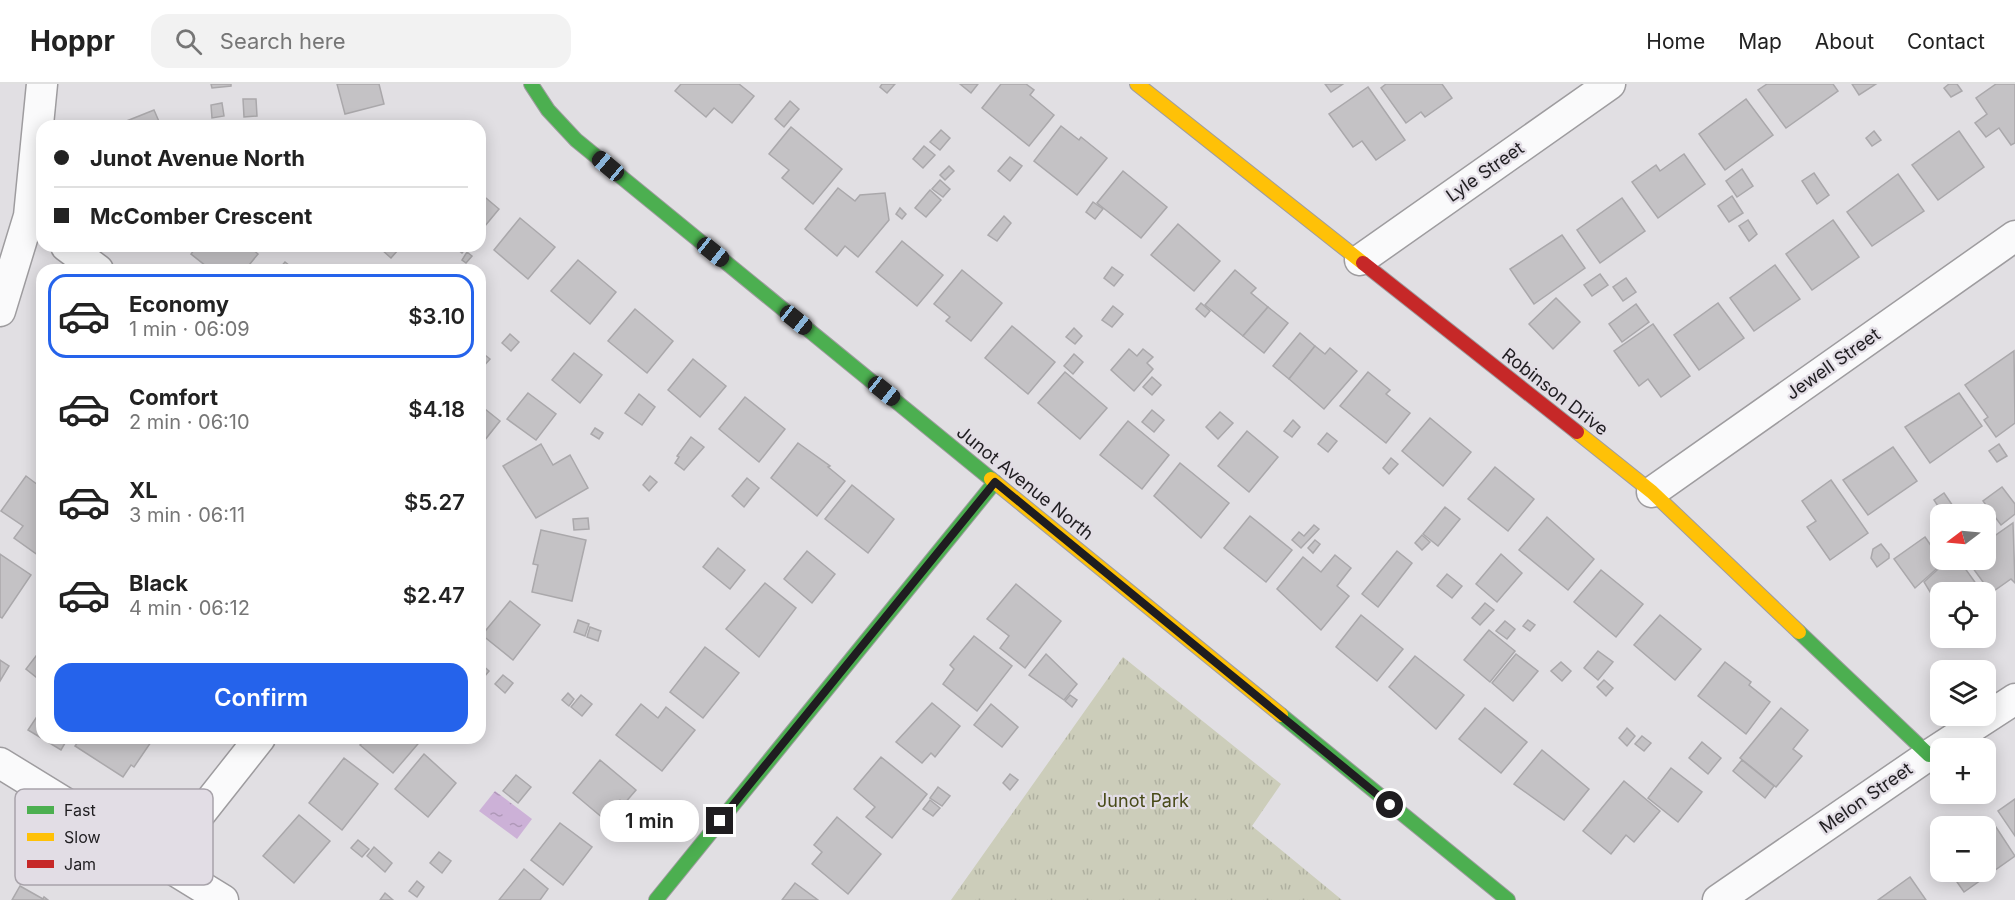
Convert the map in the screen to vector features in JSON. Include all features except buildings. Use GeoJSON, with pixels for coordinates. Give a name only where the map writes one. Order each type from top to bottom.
{"type":"FeatureCollection","features":[{"type":"Feature","properties":{"kind":"street"},"geometry":{"type":"LineString","coordinates":[[40,120],[42,84]]}},
{"type":"Feature","properties":{"kind":"street","name":"Junot Avenue North"},"geometry":{"type":"LineString","coordinates":[[531,84],[548,110],[576,140],[1508,900]]}},
{"type":"Feature","properties":{"kind":"street","name":"Robinson Drive"},"geometry":{"type":"LineString","coordinates":[[1137,84],[1652,492],[1929,755]]}},
{"type":"Feature","properties":{"kind":"street","name":"Lyle Street"},"geometry":{"type":"LineString","coordinates":[[1360,260],[1610,84]]}},
{"type":"Feature","properties":{"kind":"street"},"geometry":{"type":"LineString","coordinates":[[0,311],[35,222],[36,202]]}},
{"type":"Feature","properties":{"kind":"street","name":"Jewell Street"},"geometry":{"type":"LineString","coordinates":[[1652,492],[2015,236]]}},
{"type":"Feature","properties":{"kind":"street"},"geometry":{"type":"LineString","coordinates":[[74,252],[90,264]]}},
{"type":"Feature","properties":{"kind":"street"},"geometry":{"type":"LineString","coordinates":[[656,900],[995,482]]}},
{"type":"Feature","properties":{"kind":"street","name":"Melon Street"},"geometry":{"type":"LineString","coordinates":[[1718,900],[1929,755],[2015,699]]}},
{"type":"Feature","properties":{"kind":"street"},"geometry":{"type":"LineString","coordinates":[[213,797],[255,744]]}},
{"type":"Feature","properties":{"kind":"street"},"geometry":{"type":"LineString","coordinates":[[0,763],[43,789]]}},
{"type":"Feature","properties":{"kind":"street"},"geometry":{"type":"LineString","coordinates":[[199,885],[223,900]]}},
{"type":"Feature","properties":{"kind":"green space","name":"Junot Park"},"geometry":{"type":"Polygon","coordinates":[[[1123,657],[1281,784],[1252,826],[1342,900],[951,900],[1123,657]]]}},
{"type":"Feature","properties":{"kind":"water"},"geometry":{"type":"Polygon","coordinates":[[[495,791],[532,819],[517,839],[479,811],[495,791]]]}},
{"type":"Feature","properties":{"kind":"traffic: fast"},"geometry":{"type":"LineString","coordinates":[[531,84],[548,110],[576,140],[991,479]]}},
{"type":"Feature","properties":{"kind":"traffic: fast"},"geometry":{"type":"LineString","coordinates":[[656,900],[995,482]]}},
{"type":"Feature","properties":{"kind":"traffic: fast"},"geometry":{"type":"LineString","coordinates":[[1799,632],[1929,755]]}},
{"type":"Feature","properties":{"kind":"traffic: fast"},"geometry":{"type":"LineString","coordinates":[[1281,715],[1508,900]]}},
{"type":"Feature","properties":{"kind":"traffic: slow"},"geometry":{"type":"LineString","coordinates":[[1137,84],[1363,263]]}},
{"type":"Feature","properties":{"kind":"traffic: slow"},"geometry":{"type":"LineString","coordinates":[[1577,432],[1652,492],[1799,632]]}},
{"type":"Feature","properties":{"kind":"traffic: slow"},"geometry":{"type":"LineString","coordinates":[[991,479],[1281,715]]}},
{"type":"Feature","properties":{"kind":"traffic: jam"},"geometry":{"type":"LineString","coordinates":[[1363,263],[1577,432]]}},
{"type":"Feature","properties":{"kind":"route"},"geometry":{"type":"LineString","coordinates":[[720,821],[995,482],[1390,805]]}}]}
